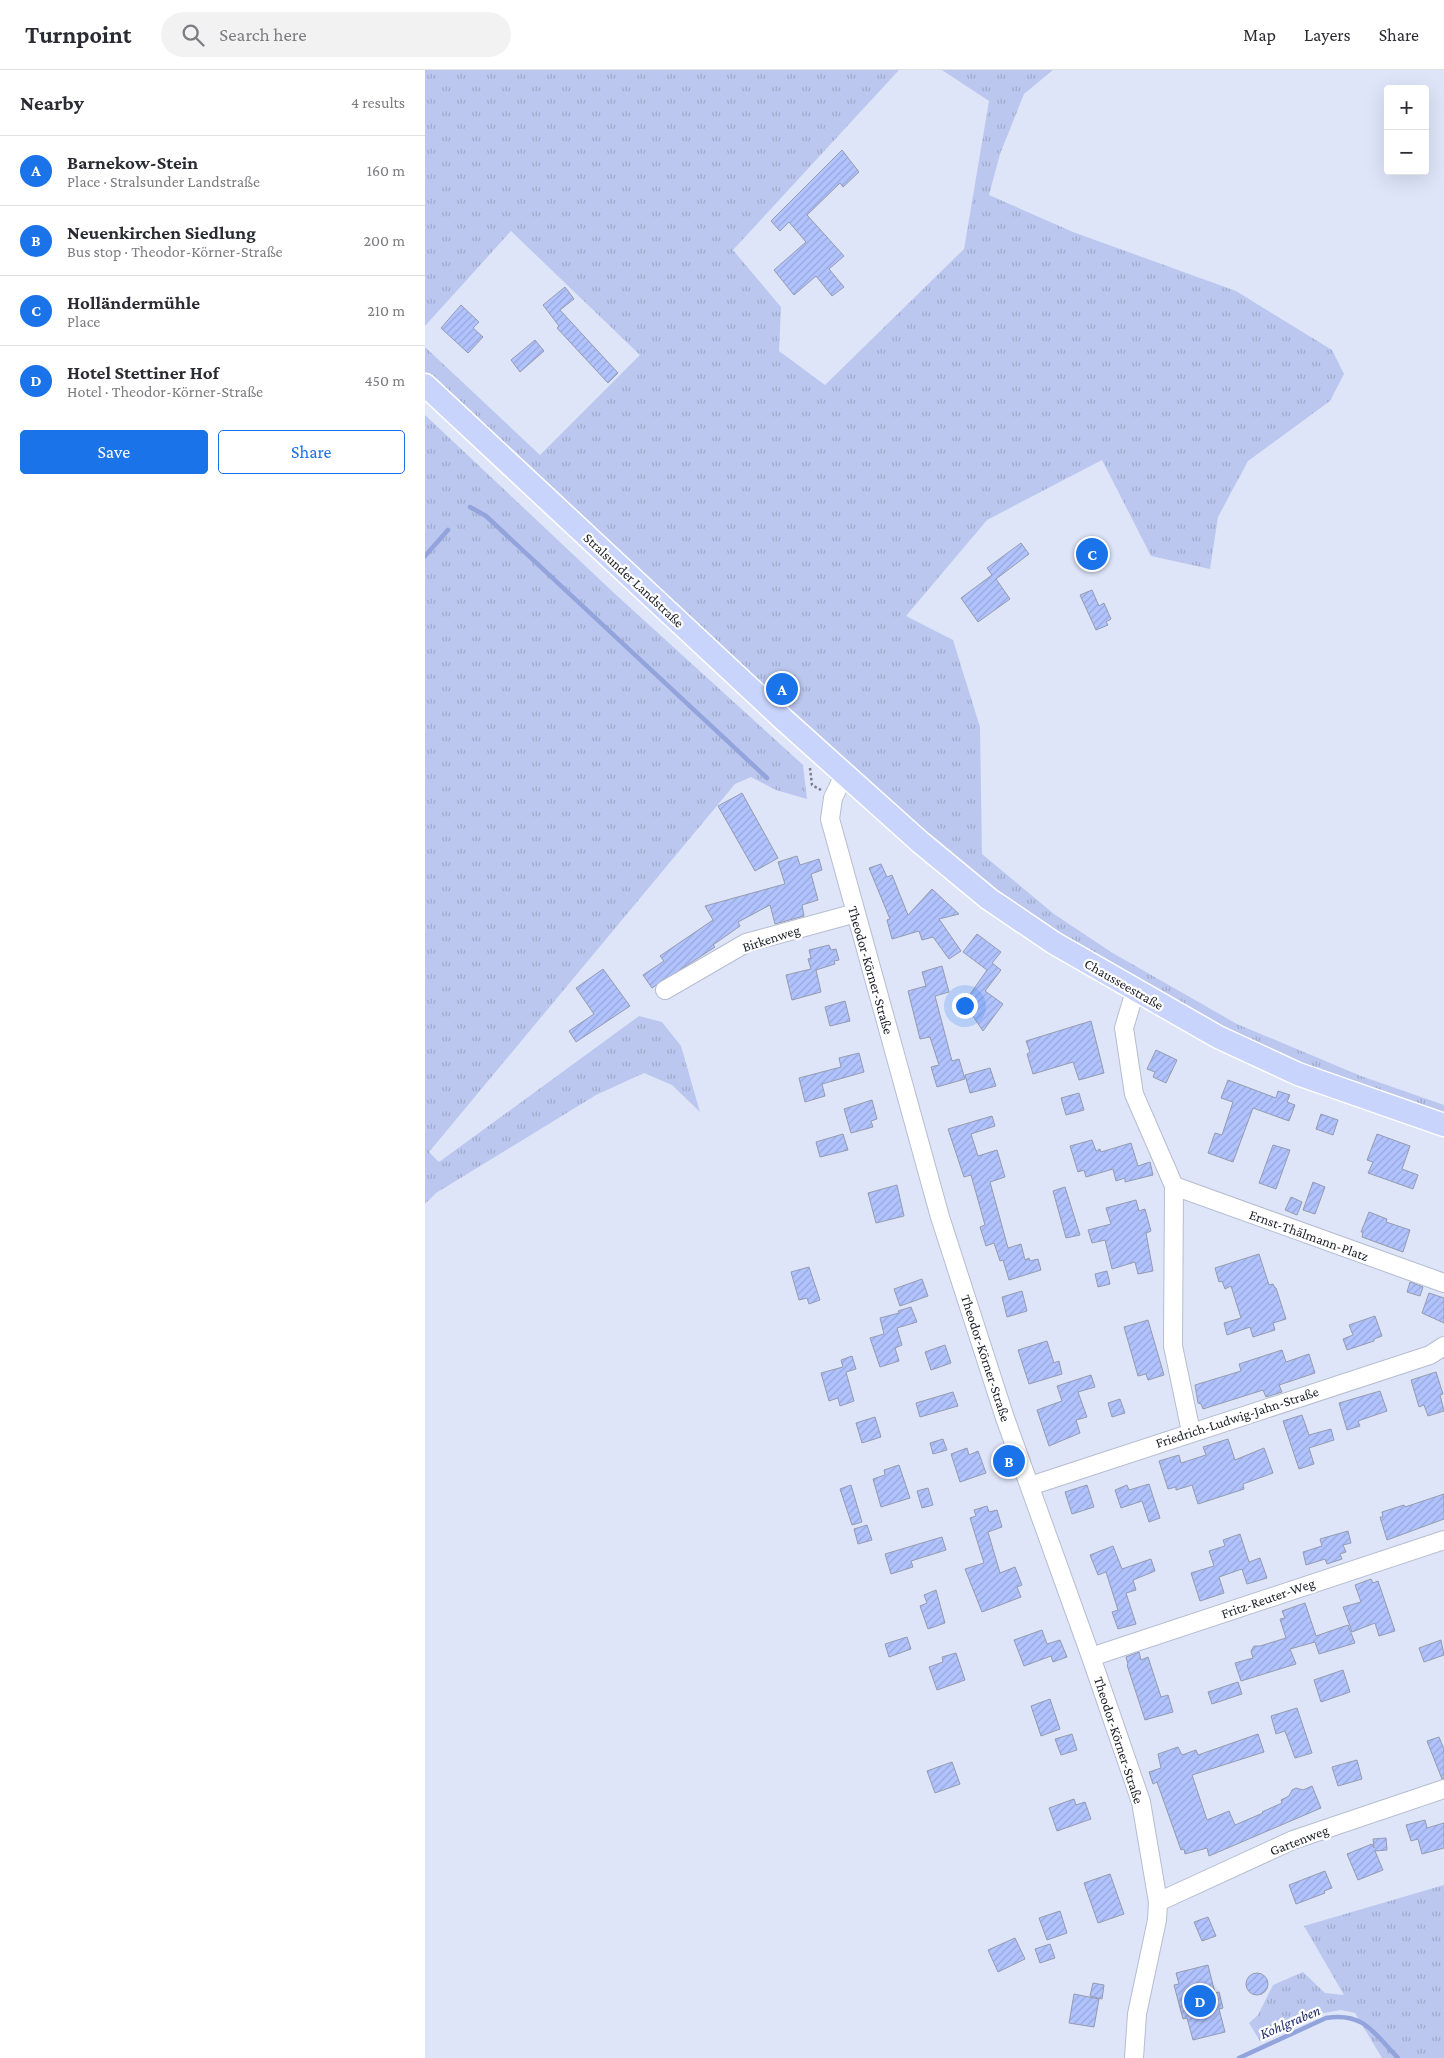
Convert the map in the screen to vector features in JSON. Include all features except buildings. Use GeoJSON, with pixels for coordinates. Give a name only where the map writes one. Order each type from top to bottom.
{"type":"FeatureCollection","features":[{"type":"Feature","properties":{"kind":"main road","name":"Stralsunder Landstraße"},"geometry":{"type":"LineString","coordinates":[[425,385],[776,712],[845,772]]}},
{"type":"Feature","properties":{"kind":"main road","name":"Chausseestraße"},"geometry":{"type":"LineString","coordinates":[[845,772],[920,842],[989,899],[1054,943],[1135,991],[1218,1037],[1298,1074],[1444,1125]]}},
{"type":"Feature","properties":{"kind":"street","name":"Theodor-Körner-Straße"},"geometry":{"type":"LineString","coordinates":[[845,772],[833,798],[830,818],[940,1217],[1001,1406],[1141,1802],[1158,1902],[1157,1920],[1137,2014],[1134,2058]]}},
{"type":"Feature","properties":{"kind":"street","name":"Birkenweg"},"geometry":{"type":"LineString","coordinates":[[665,990],[746,943],[856,913]]}},
{"type":"Feature","properties":{"kind":"street"},"geometry":{"type":"LineString","coordinates":[[1135,991],[1124,1028],[1134,1094],[1174,1186],[1173,1346],[1191,1432]]}},
{"type":"Feature","properties":{"kind":"street","name":"Ernst-Thälmann-Platz"},"geometry":{"type":"LineString","coordinates":[[1174,1186],[1444,1283]]}},
{"type":"Feature","properties":{"kind":"street","name":"Friedrich-Ludwig-Jahn-Straße"},"geometry":{"type":"LineString","coordinates":[[1030,1486],[1430,1355],[1444,1346]]}},
{"type":"Feature","properties":{"kind":"street","name":"Fritz-Reuter-Weg"},"geometry":{"type":"LineString","coordinates":[[1091,1657],[1444,1540]]}},
{"type":"Feature","properties":{"kind":"street","name":"Gartenweg"},"geometry":{"type":"LineString","coordinates":[[1158,1902],[1293,1840],[1444,1789]]}},
{"type":"Feature","properties":{"kind":"green space"},"geometry":{"type":"Polygon","coordinates":[[[425,70],[899,70],[733,250],[781,307],[779,351],[825,385],[964,249],[989,101],[942,70],[1053,70],[1024,94],[1000,154],[989,195],[1073,232],[1236,291],[1332,350],[1344,374],[1330,401],[1248,461],[1218,517],[1210,569],[1151,556],[1102,460],[987,520],[906,616],[953,640],[980,727],[982,854],[1054,914],[1111,952],[1237,1024],[1361,1076],[1444,1105],[1444,1117],[1302,1064],[1224,1028],[1060,935],[995,890],[927,835],[816,736],[425,375],[425,347],[540,455],[640,355],[511,231],[425,326],[425,70]]]}},
{"type":"Feature","properties":{"kind":"green space"},"geometry":{"type":"Polygon","coordinates":[[[425,415],[614,593],[803,765],[807,799],[776,790],[751,777],[735,784],[429,1152],[439,1162],[639,1016],[662,1022],[681,1046],[700,1112],[672,1085],[644,1073],[596,1095],[436,1193],[425,1204],[425,415]]]}},
{"type":"Feature","properties":{"kind":"green space"},"geometry":{"type":"Polygon","coordinates":[[[1444,1885],[1444,2058],[1382,2058],[1355,2013],[1341,2010],[1324,2013],[1260,2041],[1249,2023],[1258,2015],[1273,1985],[1303,1972],[1325,1993],[1344,1995],[1304,1926],[1444,1885]]]}},
{"type":"Feature","properties":{"kind":"waterway"},"geometry":{"type":"LineString","coordinates":[[470,507],[486,516],[767,778]]}},
{"type":"Feature","properties":{"kind":"waterway"},"geometry":{"type":"LineString","coordinates":[[425,556],[448,530]]}},
{"type":"Feature","properties":{"kind":"waterway","name":"Kohlgraben"},"geometry":{"type":"LineString","coordinates":[[1239,2058],[1326,2018],[1339,2017],[1350,2018],[1367,2026],[1398,2058]]}},
{"type":"Feature","properties":{"kind":"place","name":"Holländermühle"},"geometry":{"type":"Point","coordinates":[1092,554]}},
{"type":"Feature","properties":{"kind":"place","name":"Barnekow-Stein"},"geometry":{"type":"Point","coordinates":[782,689]}},
{"type":"Feature","properties":{"kind":"place","name":"Neuenkirchen Siedlung"},"geometry":{"type":"Point","coordinates":[1009,1461]}},
{"type":"Feature","properties":{"kind":"place","name":"Hotel Stettiner Hof"},"geometry":{"type":"Point","coordinates":[1200,2001]}}]}
